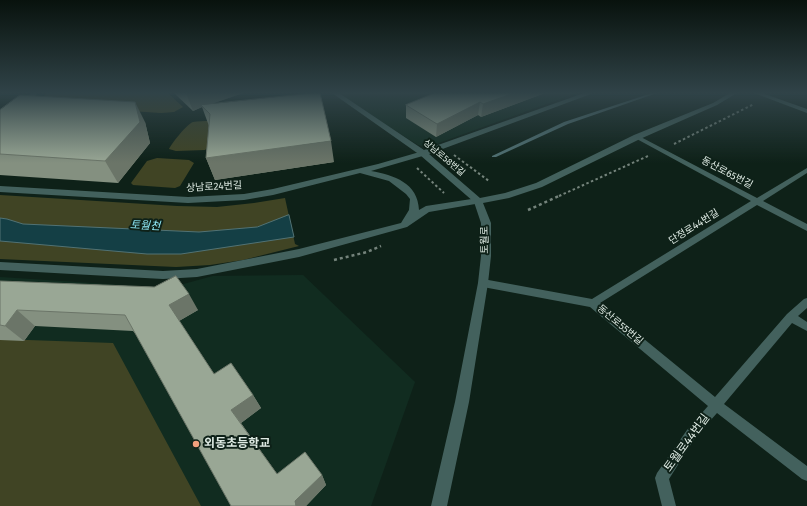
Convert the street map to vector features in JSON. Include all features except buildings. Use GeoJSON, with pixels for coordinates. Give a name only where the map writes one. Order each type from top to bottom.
{"type":"FeatureCollection","features":[{"type":"Feature","properties":{"kind":"street","name":"상남로58번길"},"geometry":{"type":"LineString","coordinates":[[370,117],[423,153],[478,201]]}},
{"type":"Feature","properties":{"kind":"street","name":"상남로24번길"},"geometry":{"type":"LineString","coordinates":[[0,189],[166,200],[244,197],[273,192],[380,166],[423,153],[524,117]]}},
{"type":"Feature","properties":{"kind":"street"},"geometry":{"type":"LineString","coordinates":[[0,266],[163,275],[197,272],[299,253],[404,225],[426,209],[506,196],[539,185],[637,137],[685,117]]}},
{"type":"Feature","properties":{"kind":"street"},"geometry":{"type":"LineString","coordinates":[[356,171],[393,178],[403,184],[414,199],[414,210],[404,225]]}},
{"type":"Feature","properties":{"kind":"street","name":"토월로"},"geometry":{"type":"LineString","coordinates":[[439,506],[462,402],[486,256],[486,223],[478,201]]}},
{"type":"Feature","properties":{"kind":"lane","name":"동산로65번길"},"geometry":{"type":"LineString","coordinates":[[637,137],[807,228]]}},
{"type":"Feature","properties":{"kind":"lane","name":"단정로44번길"},"geometry":{"type":"LineString","coordinates":[[593,303],[807,170]]}},
{"type":"Feature","properties":{"kind":"lane","name":"동산로55번길"},"geometry":{"type":"LineString","coordinates":[[482,283],[593,303],[716,405],[807,474]]}},
{"type":"Feature","properties":{"kind":"lane"},"geometry":{"type":"LineString","coordinates":[[716,405],[791,317],[807,302]]}},
{"type":"Feature","properties":{"kind":"lane"},"geometry":{"type":"LineString","coordinates":[[791,317],[807,327]]}},
{"type":"Feature","properties":{"kind":"lane","name":"토월로44번길"},"geometry":{"type":"LineString","coordinates":[[669,506],[662,478],[691,434],[716,405]]}},
{"type":"Feature","properties":{"kind":"path"},"geometry":{"type":"LineString","coordinates":[[454,155],[489,180]]}},
{"type":"Feature","properties":{"kind":"path"},"geometry":{"type":"LineString","coordinates":[[416,168],[444,193]]}},
{"type":"Feature","properties":{"kind":"shaded area"},"geometry":{"type":"Polygon","coordinates":[[[373,117],[512,117],[436,144],[425,147],[418,145],[373,117]]]}},
{"type":"Feature","properties":{"kind":"shaded area"},"geometry":{"type":"Polygon","coordinates":[[[210,121],[210,145],[205,150],[176,151],[169,149],[190,123],[210,121]]]}},
{"type":"Feature","properties":{"kind":"shaded area"},"geometry":{"type":"Polygon","coordinates":[[[157,158],[189,160],[194,163],[180,186],[175,188],[133,185],[131,183],[147,161],[157,158]]]}},
{"type":"Feature","properties":{"kind":"shaded area"},"geometry":{"type":"Polygon","coordinates":[[[0,195],[177,206],[217,207],[285,198],[295,244],[299,246],[243,260],[210,265],[176,267],[0,259],[0,195]]]}},
{"type":"Feature","properties":{"kind":"shaded area","name":"외동초등학교"},"geometry":{"type":"Polygon","coordinates":[[[303,275],[415,382],[371,506],[0,506],[0,277],[169,288],[213,276],[303,275]]]}},
{"type":"Feature","properties":{"kind":"shaded area"},"geometry":{"type":"Polygon","coordinates":[[[0,339],[113,343],[201,506],[0,506],[0,339]]]}},
{"type":"Feature","properties":{"kind":"water"},"geometry":{"type":"Polygon","coordinates":[[[289,215],[294,237],[181,254],[147,254],[0,241],[0,218],[23,224],[199,232],[257,227],[289,215]]]}},
{"type":"Feature","properties":{"kind":"waterway"},"geometry":{"type":"LineString","coordinates":[[494,156],[566,123],[585,117]]}},
{"type":"Feature","properties":{"kind":"place","name":"외동초등학교"},"geometry":{"type":"Point","coordinates":[196,444]}},
{"type":"Feature","properties":{"kind":"water label","name":"토월천"},"geometry":{"type":"Point","coordinates":[145,226]}}]}
